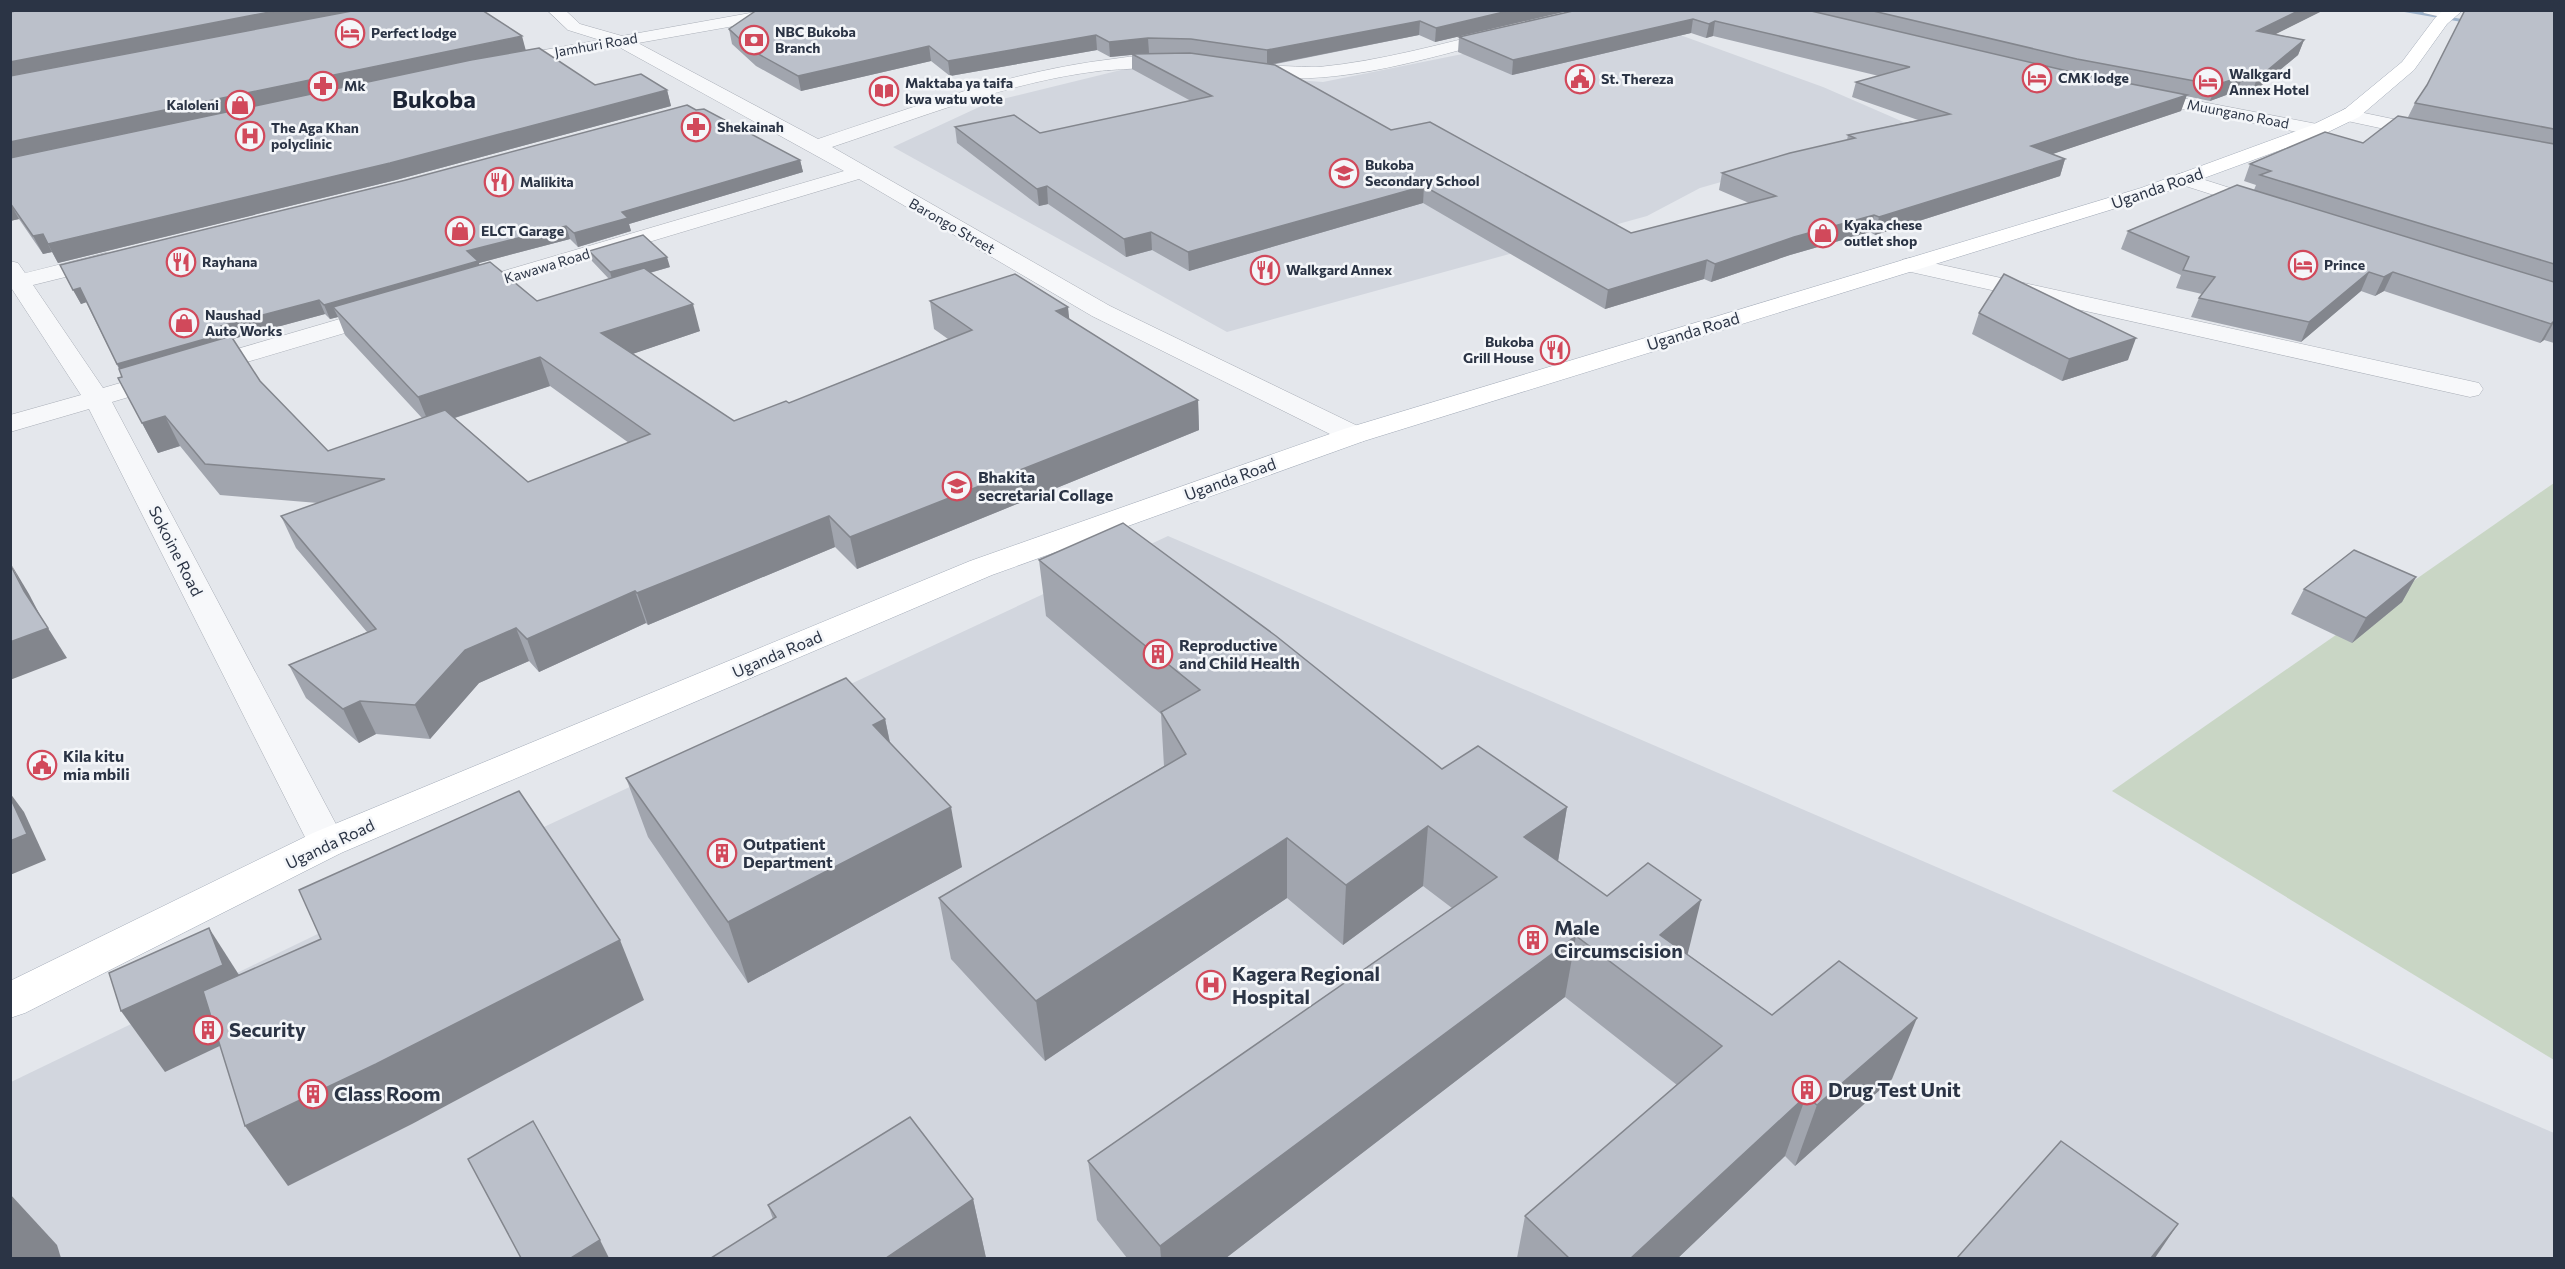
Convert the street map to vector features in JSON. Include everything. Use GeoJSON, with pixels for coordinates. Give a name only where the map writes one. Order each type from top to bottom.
{"type":"FeatureCollection","features":[{"type":"Feature","properties":{"kind":"main road","name":"Uganda Road"},"geometry":{"type":"LineString","coordinates":[[10,1001],[327,843],[981,568],[1354,435],[2183,179],[2317,130],[2352,113],[2408,66],[2444,14]]}},
{"type":"Feature","properties":{"kind":"street","name":"Barongo Street"},"geometry":{"type":"LineString","coordinates":[[555,10],[574,27],[621,41],[729,98],[1101,311],[1354,435]]}},
{"type":"Feature","properties":{"kind":"street","name":"Jamhuri Road"},"geometry":{"type":"LineString","coordinates":[[485,66],[558,51],[796,10]]}},
{"type":"Feature","properties":{"kind":"street"},"geometry":{"type":"LineString","coordinates":[[558,51],[574,27]]}},
{"type":"Feature","properties":{"kind":"street"},"geometry":{"type":"LineString","coordinates":[[1225,66],[1270,73],[1309,74],[1359,67],[1517,31]]}},
{"type":"Feature","properties":{"kind":"street"},"geometry":{"type":"LineString","coordinates":[[816,146],[1030,80],[1149,60],[1191,61]]}},
{"type":"Feature","properties":{"kind":"street","name":"Muungano Road"},"geometry":{"type":"LineString","coordinates":[[2126,92],[2317,130]]}},
{"type":"Feature","properties":{"kind":"street"},"geometry":{"type":"LineString","coordinates":[[695,108],[729,98]]}},
{"type":"Feature","properties":{"kind":"street"},"geometry":{"type":"LineString","coordinates":[[2345,116],[2447,136]]}},
{"type":"Feature","properties":{"kind":"street","name":"Kawawa Road"},"geometry":{"type":"LineString","coordinates":[[438,298],[859,173]]}},
{"type":"Feature","properties":{"kind":"street"},"geometry":{"type":"LineString","coordinates":[[2183,179],[2282,211]]}},
{"type":"Feature","properties":{"kind":"street"},"geometry":{"type":"LineString","coordinates":[[15,274],[124,256]]}},
{"type":"Feature","properties":{"kind":"street"},"geometry":{"type":"LineString","coordinates":[[1910,265],[2470,389]]}},
{"type":"Feature","properties":{"kind":"street","name":"Sokoine Road"},"geometry":{"type":"LineString","coordinates":[[15,274],[98,400],[327,843]]}},
{"type":"Feature","properties":{"kind":"street"},"geometry":{"type":"LineString","coordinates":[[10,424],[98,400],[404,308]]}},
{"type":"Feature","properties":{"kind":"shaded area","name":"Bukoba Secondary School"},"geometry":{"type":"Polygon","coordinates":[[[1636,19],[1823,87],[1915,127],[1700,188],[1647,216],[1227,332],[893,147],[990,102],[1129,68],[1323,82],[1636,19]]]}},
{"type":"Feature","properties":{"kind":"shaded area","name":"Kagera Regional Hospital"},"geometry":{"type":"Polygon","coordinates":[[[1168,536],[2554,1133],[2554,1258],[11,1258],[11,1082],[413,888],[1168,536]]]}},
{"type":"Feature","properties":{"kind":"green space"},"geometry":{"type":"Polygon","coordinates":[[[2554,483],[2554,1060],[2112,791],[2554,483]]]}},
{"type":"Feature","properties":{"kind":"building"},"geometry":{"type":"Polygon","coordinates":[[[22,10],[280,10],[10,62],[10,12],[22,10]]]}},
{"type":"Feature","properties":{"kind":"building"},"geometry":{"type":"Polygon","coordinates":[[[357,10],[482,10],[522,36],[10,142],[10,76],[357,10]]]}},
{"type":"Feature","properties":{"kind":"building"},"geometry":{"type":"Polygon","coordinates":[[[757,10],[1512,10],[1436,28],[1420,21],[1267,50],[1191,39],[1148,38],[1109,42],[1096,35],[948,61],[929,46],[798,76],[753,51],[729,29],[757,10]]]}},
{"type":"Feature","properties":{"kind":"building"},"geometry":{"type":"Polygon","coordinates":[[[1577,10],[1807,10],[2076,73],[2187,95],[2031,146],[2065,159],[1879,217],[1874,215],[1794,237],[1715,264],[1707,260],[1608,290],[1424,186],[1188,252],[1151,232],[1124,239],[1047,186],[1037,189],[955,127],[1014,115],[1040,133],[1212,96],[1132,54],[1190,53],[1275,65],[1391,130],[1430,122],[1631,233],[1776,196],[1722,173],[1790,153],[1855,138],[1848,135],[1950,114],[1856,82],[1910,67],[1715,21],[1709,24],[1693,19],[1513,60],[1459,37],[1577,10]]]}},
{"type":"Feature","properties":{"kind":"building"},"geometry":{"type":"Polygon","coordinates":[[[1869,10],[2300,10],[2257,31],[2304,40],[2257,79],[2243,76],[2216,85],[2077,59],[1869,10]]]}},
{"type":"Feature","properties":{"kind":"building"},"geometry":{"type":"Polygon","coordinates":[[[2465,10],[2554,10],[2554,129],[2415,103],[2427,85],[2465,10]]]}},
{"type":"Feature","properties":{"kind":"building"},"geometry":{"type":"Polygon","coordinates":[[[539,48],[595,85],[641,74],[667,90],[390,163],[48,244],[43,234],[33,236],[10,203],[10,158],[471,60],[539,48]]]}},
{"type":"Feature","properties":{"kind":"building"},"geometry":{"type":"Polygon","coordinates":[[[687,105],[696,110],[704,109],[800,160],[622,212],[628,218],[574,233],[566,226],[467,251],[478,261],[324,305],[319,300],[221,326],[226,333],[117,364],[80,288],[73,290],[60,265],[406,180],[687,105]]]}},
{"type":"Feature","properties":{"kind":"building"},"geometry":{"type":"Polygon","coordinates":[[[2398,116],[2554,144],[2554,264],[2260,175],[2271,171],[2250,164],[2325,132],[2363,143],[2398,116]]]}},
{"type":"Feature","properties":{"kind":"building"},"geometry":{"type":"Polygon","coordinates":[[[2237,185],[2554,282],[2554,321],[2551,324],[2393,272],[2384,277],[2369,272],[2309,322],[2199,298],[2215,277],[2183,270],[2189,257],[2128,231],[2237,185]]]}},
{"type":"Feature","properties":{"kind":"building"},"geometry":{"type":"Polygon","coordinates":[[[643,235],[667,257],[610,272],[589,251],[643,235]]]}},
{"type":"Feature","properties":{"kind":"building"},"geometry":{"type":"Polygon","coordinates":[[[490,262],[537,301],[644,268],[693,304],[601,333],[734,421],[786,401],[789,403],[972,330],[930,301],[1015,274],[1068,307],[1056,311],[1198,400],[850,537],[829,516],[637,593],[635,591],[527,639],[516,628],[465,650],[415,705],[360,701],[343,709],[289,665],[376,629],[281,516],[385,479],[205,464],[165,416],[142,423],[118,378],[122,377],[119,369],[231,336],[260,381],[328,451],[445,410],[528,482],[650,434],[540,357],[418,397],[333,307],[490,262]]]}},
{"type":"Feature","properties":{"kind":"building"},"geometry":{"type":"Polygon","coordinates":[[[2004,274],[2136,338],[2069,359],[1979,313],[2004,274]]]}},
{"type":"Feature","properties":{"kind":"building"},"geometry":{"type":"Polygon","coordinates":[[[1123,523],[1276,636],[1442,769],[1478,746],[1567,807],[1524,837],[1607,896],[1648,863],[1701,900],[1660,935],[1772,1015],[1839,961],[1917,1018],[1817,1105],[1806,1096],[1631,1258],[1569,1258],[1525,1216],[1722,1046],[1576,936],[1160,1246],[1088,1161],[1497,877],[1428,826],[1346,885],[1287,838],[1036,1001],[939,898],[1186,754],[1161,712],[1200,690],[1039,560],[1123,523]]]}},
{"type":"Feature","properties":{"kind":"building"},"geometry":{"type":"Polygon","coordinates":[[[2354,550],[2416,577],[2366,618],[2304,589],[2354,550]]]}},
{"type":"Feature","properties":{"kind":"building"},"geometry":{"type":"Polygon","coordinates":[[[10,564],[48,628],[10,642],[10,564]]]}},
{"type":"Feature","properties":{"kind":"building"},"geometry":{"type":"Polygon","coordinates":[[[846,678],[885,719],[873,725],[951,807],[728,922],[626,778],[846,678]]]}},
{"type":"Feature","properties":{"kind":"building"},"geometry":{"type":"Polygon","coordinates":[[[519,791],[620,940],[376,1064],[245,1126],[203,991],[321,939],[299,890],[519,791]]]}},
{"type":"Feature","properties":{"kind":"building"},"geometry":{"type":"Polygon","coordinates":[[[10,797],[27,834],[10,841],[10,797]]]}},
{"type":"Feature","properties":{"kind":"building"},"geometry":{"type":"Polygon","coordinates":[[[209,928],[223,965],[121,1011],[109,973],[209,928]]]}},
{"type":"Feature","properties":{"kind":"building"},"geometry":{"type":"Polygon","coordinates":[[[910,1117],[973,1199],[886,1258],[711,1258],[776,1217],[768,1205],[910,1117]]]}},
{"type":"Feature","properties":{"kind":"building"},"geometry":{"type":"Polygon","coordinates":[[[533,1121],[600,1240],[571,1258],[521,1258],[468,1159],[533,1121]]]}},
{"type":"Feature","properties":{"kind":"building"},"geometry":{"type":"Polygon","coordinates":[[[2061,1141],[2178,1224],[2151,1258],[1957,1258],[2061,1141]]]}},
{"type":"Feature","properties":{"kind":"waterway"},"geometry":{"type":"LineString","coordinates":[[2396,10],[2479,23]]}},
{"type":"Feature","properties":{"kind":"place","name":"Perfect lodge"},"geometry":{"type":"Point","coordinates":[350,33]}},
{"type":"Feature","properties":{"kind":"place","name":"NBC Bukoba Branch"},"geometry":{"type":"Point","coordinates":[754,40]}},
{"type":"Feature","properties":{"kind":"place","name":"CMK lodge"},"geometry":{"type":"Point","coordinates":[2037,78]}},
{"type":"Feature","properties":{"kind":"place","name":"St. Thereza"},"geometry":{"type":"Point","coordinates":[1580,79]}},
{"type":"Feature","properties":{"kind":"place","name":"Walkgard Annex Hotel"},"geometry":{"type":"Point","coordinates":[2208,82]}},
{"type":"Feature","properties":{"kind":"place","name":"Mk"},"geometry":{"type":"Point","coordinates":[323,86]}},
{"type":"Feature","properties":{"kind":"place","name":"Maktaba ya taifa kwa watu wote"},"geometry":{"type":"Point","coordinates":[884,91]}},
{"type":"Feature","properties":{"kind":"place","name":"Kaloleni"},"geometry":{"type":"Point","coordinates":[240,105]}},
{"type":"Feature","properties":{"kind":"place","name":"Shekainah"},"geometry":{"type":"Point","coordinates":[696,127]}},
{"type":"Feature","properties":{"kind":"place","name":"The Aga Khan polyclinic"},"geometry":{"type":"Point","coordinates":[250,136]}},
{"type":"Feature","properties":{"kind":"place","name":"Bukoba Secondary School"},"geometry":{"type":"Point","coordinates":[1344,173]}},
{"type":"Feature","properties":{"kind":"place","name":"Malikita"},"geometry":{"type":"Point","coordinates":[499,182]}},
{"type":"Feature","properties":{"kind":"place","name":"ELCT Garage"},"geometry":{"type":"Point","coordinates":[460,231]}},
{"type":"Feature","properties":{"kind":"place","name":"Kyaka chese outlet shop"},"geometry":{"type":"Point","coordinates":[1823,233]}},
{"type":"Feature","properties":{"kind":"place","name":"Rayhana"},"geometry":{"type":"Point","coordinates":[181,262]}},
{"type":"Feature","properties":{"kind":"place","name":"Prince"},"geometry":{"type":"Point","coordinates":[2303,265]}},
{"type":"Feature","properties":{"kind":"place","name":"Walkgard Annex"},"geometry":{"type":"Point","coordinates":[1265,270]}},
{"type":"Feature","properties":{"kind":"place","name":"Naushad Auto Works"},"geometry":{"type":"Point","coordinates":[184,323]}},
{"type":"Feature","properties":{"kind":"place","name":"Bukoba Grill House"},"geometry":{"type":"Point","coordinates":[1555,350]}},
{"type":"Feature","properties":{"kind":"place","name":"Bhakita secretarial Collage"},"geometry":{"type":"Point","coordinates":[957,486]}},
{"type":"Feature","properties":{"kind":"place","name":"Reproductive and Child Health"},"geometry":{"type":"Point","coordinates":[1158,654]}},
{"type":"Feature","properties":{"kind":"place","name":"Kila kitu mia mbili"},"geometry":{"type":"Point","coordinates":[42,765]}},
{"type":"Feature","properties":{"kind":"place","name":"Outpatient Department"},"geometry":{"type":"Point","coordinates":[722,853]}},
{"type":"Feature","properties":{"kind":"place","name":"Male Circumscision"},"geometry":{"type":"Point","coordinates":[1533,940]}},
{"type":"Feature","properties":{"kind":"place","name":"Kagera Regional Hospital"},"geometry":{"type":"Point","coordinates":[1211,985]}},
{"type":"Feature","properties":{"kind":"place","name":"Security"},"geometry":{"type":"Point","coordinates":[208,1030]}},
{"type":"Feature","properties":{"kind":"place","name":"Drug Test Unit"},"geometry":{"type":"Point","coordinates":[1807,1090]}},
{"type":"Feature","properties":{"kind":"place","name":"Class Room"},"geometry":{"type":"Point","coordinates":[313,1094]}},
{"type":"Feature","properties":{"kind":"district","name":"Bukoba"},"geometry":{"type":"Point","coordinates":[434,100]}}]}
